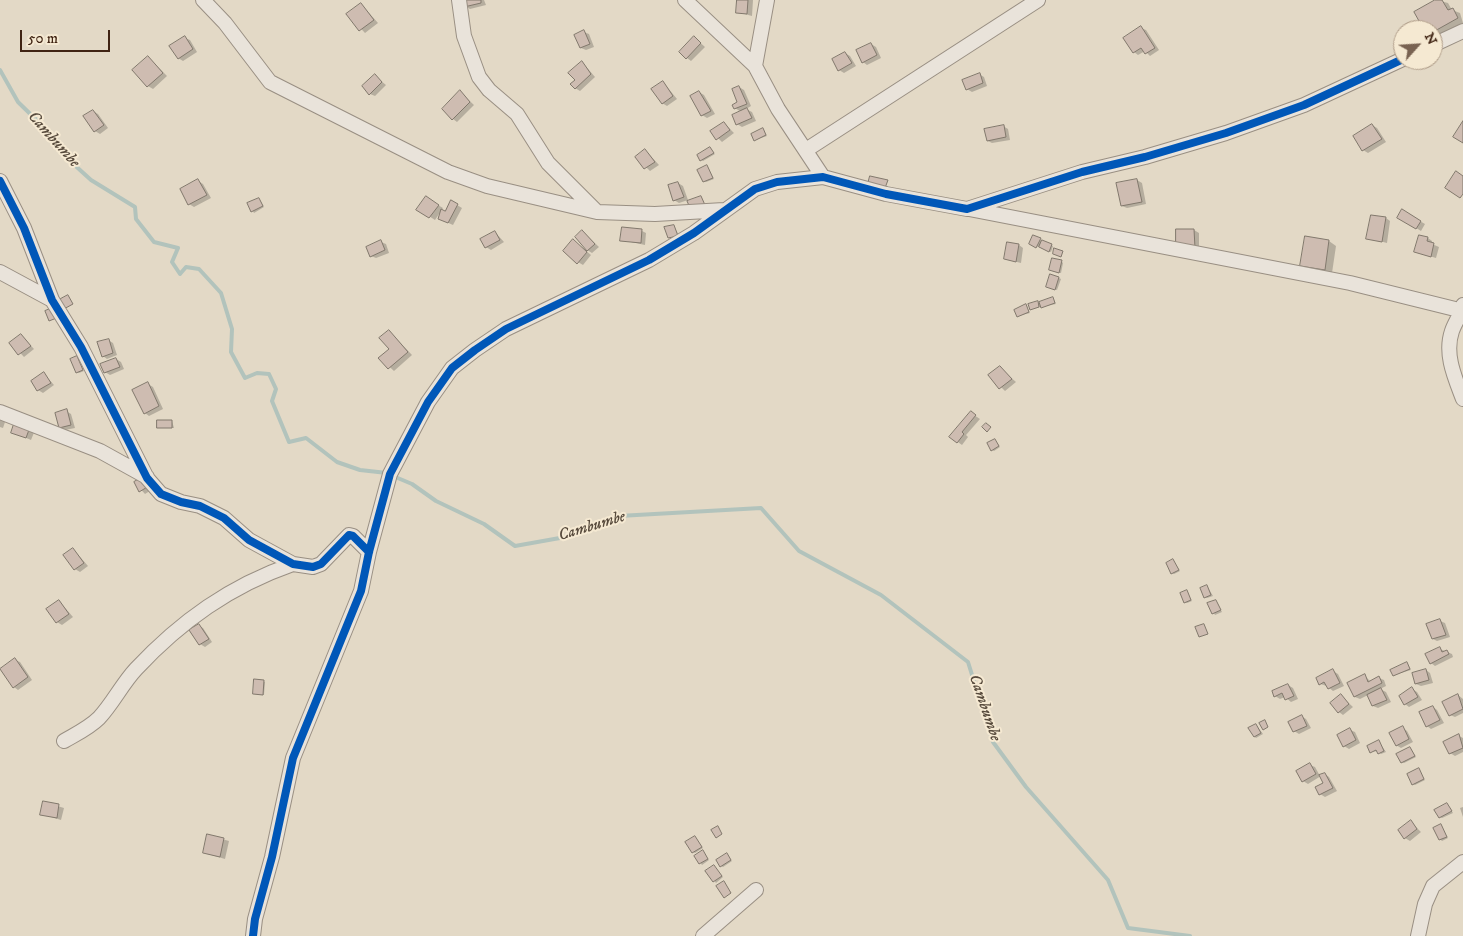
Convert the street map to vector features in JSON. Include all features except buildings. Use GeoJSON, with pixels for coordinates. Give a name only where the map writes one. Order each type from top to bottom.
{"type":"FeatureCollection","features":[{"type":"Feature","properties":{"kind":"street"},"geometry":{"type":"LineString","coordinates":[[203,0],[225,23],[263,75],[282,89],[448,172],[487,186],[597,212],[655,214],[724,210]]}},
{"type":"Feature","properties":{"kind":"street"},"geometry":{"type":"LineString","coordinates":[[459,0],[464,36],[479,77],[490,90],[517,114],[548,163],[597,212]]}},
{"type":"Feature","properties":{"kind":"street"},"geometry":{"type":"LineString","coordinates":[[685,0],[755,66],[778,108],[823,177]]}},
{"type":"Feature","properties":{"kind":"street"},"geometry":{"type":"LineString","coordinates":[[755,66],[767,0]]}},
{"type":"Feature","properties":{"kind":"street"},"geometry":{"type":"LineString","coordinates":[[806,150],[1038,0]]}},
{"type":"Feature","properties":{"kind":"street"},"geometry":{"type":"LineString","coordinates":[[1443,40],[1463,31]]}},
{"type":"Feature","properties":{"kind":"street"},"geometry":{"type":"LineString","coordinates":[[967,209],[1082,172],[1145,157],[1235,130],[1304,105],[1393,64]]}},
{"type":"Feature","properties":{"kind":"street"},"geometry":{"type":"LineString","coordinates":[[253,936],[255,919],[272,857],[293,758],[361,591],[369,552],[390,474],[428,402],[452,368],[506,329],[648,260],[694,233],[755,189],[777,182],[823,177],[886,194],[1350,283],[1463,309],[1452,331],[1449,347],[1450,364],[1463,399]]}},
{"type":"Feature","properties":{"kind":"street"},"geometry":{"type":"LineString","coordinates":[[0,180],[24,228],[52,300],[81,348],[147,478],[161,494],[181,502],[200,506],[224,518],[248,540],[293,564],[313,567],[321,564],[349,536],[353,536],[369,552]]}},
{"type":"Feature","properties":{"kind":"street"},"geometry":{"type":"LineString","coordinates":[[0,272],[52,300]]}},
{"type":"Feature","properties":{"kind":"street"},"geometry":{"type":"LineString","coordinates":[[0,412],[100,451],[147,478]]}},
{"type":"Feature","properties":{"kind":"street"},"geometry":{"type":"LineString","coordinates":[[64,741],[89,727],[99,718],[134,671],[159,645],[202,610],[246,582],[293,564]]}},
{"type":"Feature","properties":{"kind":"street"},"geometry":{"type":"LineString","coordinates":[[1418,936],[1425,904],[1433,886],[1463,862]]}},
{"type":"Feature","properties":{"kind":"street"},"geometry":{"type":"LineString","coordinates":[[703,936],[756,890]]}},
{"type":"Feature","properties":{"kind":"waterway","name":"Cambumbe"},"geometry":{"type":"LineString","coordinates":[[0,70],[18,102],[58,141],[69,160],[91,180],[135,207],[136,219],[154,242],[178,248],[172,262],[180,274],[186,267],[199,269],[221,293],[232,329],[231,352],[245,378],[257,373],[269,374],[276,389],[272,401],[289,442],[306,438],[337,462],[360,470],[387,473]]}},
{"type":"Feature","properties":{"kind":"waterway","name":"Cambumbe"},"geometry":{"type":"LineString","coordinates":[[393,476],[412,484],[436,501],[484,524],[515,546],[571,536],[619,516],[761,508],[799,551],[881,595],[968,662],[993,742],[1026,787],[1108,880],[1128,928],[1190,936]]}},
{"type":"Feature","properties":{"kind":"cycle path"},"geometry":{"type":"LineString","coordinates":[[253,936],[255,919],[272,857],[293,758],[361,591],[369,552],[390,474],[428,402],[452,368],[475,350],[506,329],[649,260],[694,233],[755,189],[777,182],[823,177],[886,194],[967,209],[1082,172],[1145,157],[1226,133],[1304,105],[1393,64]]}},
{"type":"Feature","properties":{"kind":"cycle path"},"geometry":{"type":"LineString","coordinates":[[0,181],[24,228],[52,300],[81,347],[147,478],[161,494],[181,502],[200,506],[224,518],[249,540],[293,564],[313,567],[321,564],[349,535],[353,536],[369,552]]}}]}
